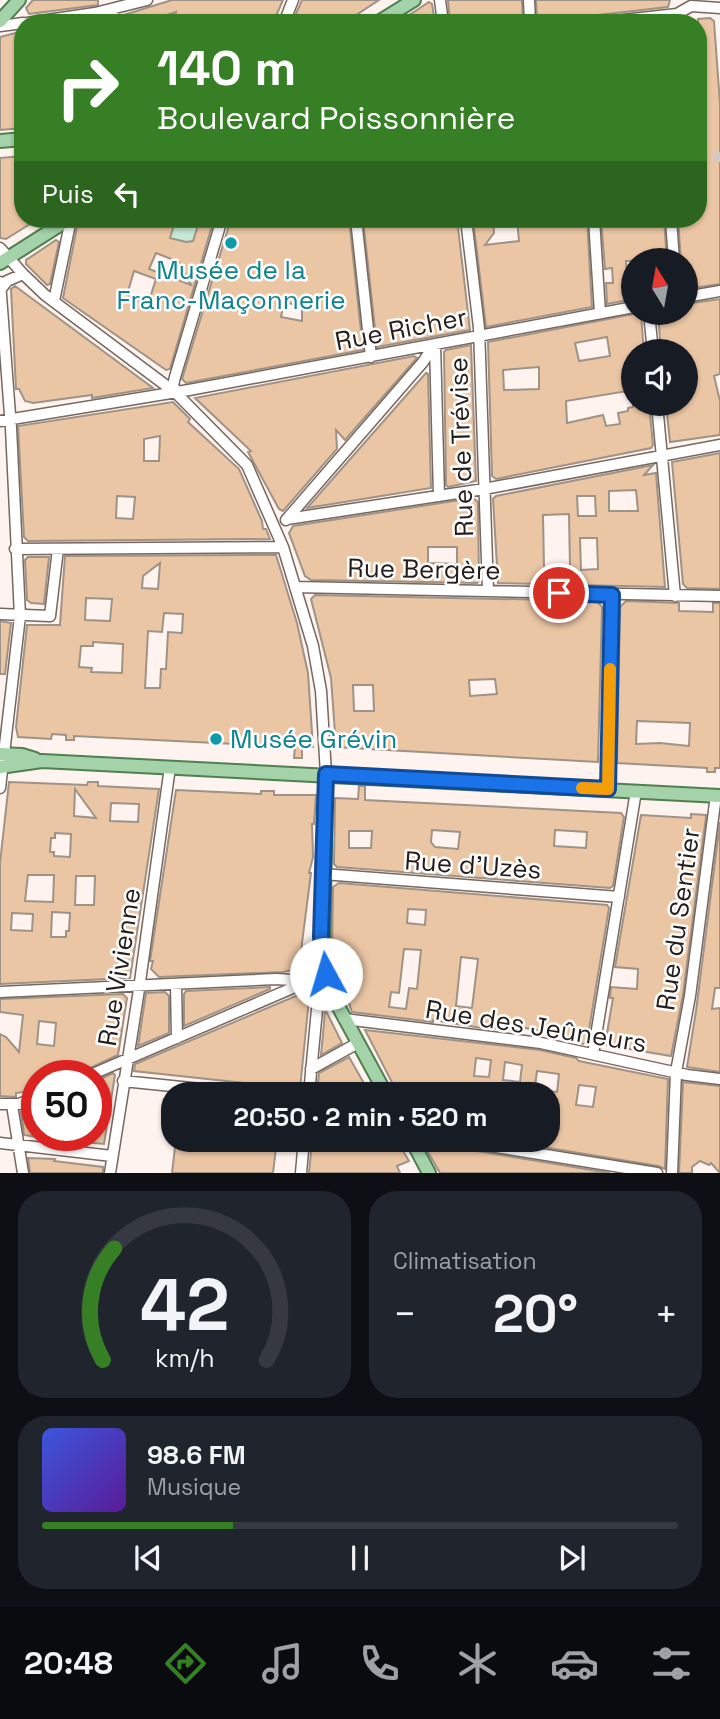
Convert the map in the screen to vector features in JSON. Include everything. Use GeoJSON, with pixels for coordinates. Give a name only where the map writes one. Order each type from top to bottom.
{"type":"FeatureCollection","features":[{"type":"Feature","properties":{"kind":"main road"},"geometry":{"type":"LineString","coordinates":[[0,20],[19,0]]}},
{"type":"Feature","properties":{"kind":"main road"},"geometry":{"type":"LineString","coordinates":[[391,14],[414,0]]}},
{"type":"Feature","properties":{"kind":"main road"},"geometry":{"type":"LineString","coordinates":[[3,256],[54,228]]}},
{"type":"Feature","properties":{"kind":"main road"},"geometry":{"type":"LineString","coordinates":[[1,760],[22,755],[42,761],[718,795]]}},
{"type":"Feature","properties":{"kind":"main road"},"geometry":{"type":"LineString","coordinates":[[326,774],[321,936],[323,965],[344,1019],[379,1082]]}},
{"type":"Feature","properties":{"kind":"main road"},"geometry":{"type":"LineString","coordinates":[[418,1152],[429,1173]]}},
{"type":"Feature","properties":{"kind":"street"},"geometry":{"type":"LineString","coordinates":[[82,14],[147,0]]}},
{"type":"Feature","properties":{"kind":"street"},"geometry":{"type":"LineString","coordinates":[[679,0],[691,6],[720,8]]}},
{"type":"Feature","properties":{"kind":"street"},"geometry":{"type":"LineString","coordinates":[[677,14],[691,6]]}},
{"type":"Feature","properties":{"kind":"street"},"geometry":{"type":"LineString","coordinates":[[113,14],[114,9]]}},
{"type":"Feature","properties":{"kind":"street"},"geometry":{"type":"LineString","coordinates":[[54,301],[68,228]]}},
{"type":"Feature","properties":{"kind":"street"},"geometry":{"type":"LineString","coordinates":[[176,393],[173,384],[219,228]]}},
{"type":"Feature","properties":{"kind":"street"},"geometry":{"type":"LineString","coordinates":[[357,228],[371,357]]}},
{"type":"Feature","properties":{"kind":"street","name":"Rue de Trévise"},"geometry":{"type":"LineString","coordinates":[[467,228],[479,336],[488,591]]}},
{"type":"Feature","properties":{"kind":"street"},"geometry":{"type":"LineString","coordinates":[[595,228],[600,313]]}},
{"type":"Feature","properties":{"kind":"street"},"geometry":{"type":"LineString","coordinates":[[672,228],[673,248]]}},
{"type":"Feature","properties":{"kind":"street"},"geometry":{"type":"LineString","coordinates":[[3,256],[54,301],[176,393],[244,460],[283,547],[318,665],[326,774]]}},
{"type":"Feature","properties":{"kind":"street"},"geometry":{"type":"LineString","coordinates":[[1,289],[8,281],[23,274]]}},
{"type":"Feature","properties":{"kind":"street"},"geometry":{"type":"LineString","coordinates":[[0,282],[5,420],[20,615],[1,760],[0,788]]}},
{"type":"Feature","properties":{"kind":"street"},"geometry":{"type":"LineString","coordinates":[[698,295],[720,291]]}},
{"type":"Feature","properties":{"kind":"street","name":"Rue Richer"},"geometry":{"type":"LineString","coordinates":[[5,420],[176,393],[621,309]]}},
{"type":"Feature","properties":{"kind":"street"},"geometry":{"type":"LineString","coordinates":[[276,528],[287,519],[424,362],[435,344]]}},
{"type":"Feature","properties":{"kind":"street"},"geometry":{"type":"LineString","coordinates":[[435,344],[439,496]]}},
{"type":"Feature","properties":{"kind":"street"},"geometry":{"type":"LineString","coordinates":[[658,416],[675,596]]}},
{"type":"Feature","properties":{"kind":"street"},"geometry":{"type":"LineString","coordinates":[[287,519],[484,489],[720,445]]}},
{"type":"Feature","properties":{"kind":"street"},"geometry":{"type":"LineString","coordinates":[[15,549],[283,547]]}},
{"type":"Feature","properties":{"kind":"street"},"geometry":{"type":"LineString","coordinates":[[0,614],[50,616],[58,549]]}},
{"type":"Feature","properties":{"kind":"street","name":"Rue Bergère"},"geometry":{"type":"LineString","coordinates":[[295,587],[720,596]]}},
{"type":"Feature","properties":{"kind":"street"},"geometry":{"type":"LineString","coordinates":[[608,789],[612,595]]}},
{"type":"Feature","properties":{"kind":"street","name":"Rue Vivienne"},"geometry":{"type":"LineString","coordinates":[[110,1173],[170,767]]}},
{"type":"Feature","properties":{"kind":"street"},"geometry":{"type":"LineString","coordinates":[[593,1055],[636,791]]}},
{"type":"Feature","properties":{"kind":"street","name":"Rue du Sentier"},"geometry":{"type":"LineString","coordinates":[[672,1173],[676,1072],[690,996],[718,795]]}},
{"type":"Feature","properties":{"kind":"street","name":"Rue d'Uzès"},"geometry":{"type":"LineString","coordinates":[[323,874],[619,897]]}},
{"type":"Feature","properties":{"kind":"street"},"geometry":{"type":"LineString","coordinates":[[0,992],[276,979],[328,980],[318,999],[310,1082]]}},
{"type":"Feature","properties":{"kind":"street"},"geometry":{"type":"LineString","coordinates":[[112,1066],[307,981]]}},
{"type":"Feature","properties":{"kind":"street"},"geometry":{"type":"LineString","coordinates":[[176,985],[177,1038]]}},
{"type":"Feature","properties":{"kind":"street","name":"Rue des Jeûneurs"},"geometry":{"type":"LineString","coordinates":[[344,1019],[541,1042],[593,1055],[720,1079]]}},
{"type":"Feature","properties":{"kind":"street"},"geometry":{"type":"LineString","coordinates":[[311,1069],[358,1043]]}},
{"type":"Feature","properties":{"kind":"street"},"geometry":{"type":"LineString","coordinates":[[123,1081],[161,1084]]}},
{"type":"Feature","properties":{"kind":"street"},"geometry":{"type":"LineString","coordinates":[[0,1104],[21,1102]]}},
{"type":"Feature","properties":{"kind":"street"},"geometry":{"type":"LineString","coordinates":[[12,1105],[23,1173]]}},
{"type":"Feature","properties":{"kind":"street"},"geometry":{"type":"LineString","coordinates":[[0,1143],[112,1157]]}},
{"type":"Feature","properties":{"kind":"street"},"geometry":{"type":"LineString","coordinates":[[301,1173],[303,1152]]}},
{"type":"Feature","properties":{"kind":"street"},"geometry":{"type":"LineString","coordinates":[[521,1152],[657,1173]]}},
{"type":"Feature","properties":{"kind":"green space"},"geometry":{"type":"Polygon","coordinates":[[[173,228],[197,228],[193,242],[170,238],[173,228]]]}},
{"type":"Feature","properties":{"kind":"building"},"geometry":{"type":"Polygon","coordinates":[[[33,0],[98,0],[98,5],[29,14],[26,8],[33,0]]]}},
{"type":"Feature","properties":{"kind":"building"},"geometry":{"type":"Polygon","coordinates":[[[172,0],[283,0],[277,14],[126,14],[172,0]]]}},
{"type":"Feature","properties":{"kind":"building"},"geometry":{"type":"Polygon","coordinates":[[[302,0],[379,0],[358,14],[296,14],[302,0]]]}},
{"type":"Feature","properties":{"kind":"building"},"geometry":{"type":"Polygon","coordinates":[[[448,0],[522,0],[523,14],[449,14],[448,0]]]}},
{"type":"Feature","properties":{"kind":"building"},"geometry":{"type":"Polygon","coordinates":[[[536,0],[670,0],[668,7],[607,14],[537,14],[536,0]]]}},
{"type":"Feature","properties":{"kind":"building"},"geometry":{"type":"Polygon","coordinates":[[[429,2],[432,4],[434,14],[411,14],[429,2]]]}},
{"type":"Feature","properties":{"kind":"building"},"geometry":{"type":"Polygon","coordinates":[[[707,18],[710,18],[714,21],[720,104],[720,284],[698,287],[698,248],[680,248],[679,228],[707,228],[707,18]]]}},
{"type":"Feature","properties":{"kind":"building"},"geometry":{"type":"Polygon","coordinates":[[[14,33],[14,129],[0,130],[0,37],[14,33]]]}},
{"type":"Feature","properties":{"kind":"building"},"geometry":{"type":"Polygon","coordinates":[[[14,157],[14,228],[24,228],[6,239],[0,238],[0,158],[14,157]]]}},
{"type":"Feature","properties":{"kind":"building"},"geometry":{"type":"Polygon","coordinates":[[[77,228],[173,228],[170,238],[186,242],[193,241],[197,228],[211,228],[170,369],[166,370],[63,298],[77,228]],[[156,253],[149,269],[191,285],[179,262],[156,253]],[[134,271],[127,295],[148,304],[156,279],[134,271]]]}},
{"type":"Feature","properties":{"kind":"building"},"geometry":{"type":"Polygon","coordinates":[[[228,228],[350,228],[363,350],[186,383],[182,379],[228,228]],[[284,302],[281,317],[302,321],[302,306],[284,302]]]}},
{"type":"Feature","properties":{"kind":"building"},"geometry":{"type":"Polygon","coordinates":[[[364,228],[458,228],[470,330],[377,347],[364,228]]]}},
{"type":"Feature","properties":{"kind":"building"},"geometry":{"type":"Polygon","coordinates":[[[474,228],[494,228],[494,233],[485,245],[519,241],[518,228],[588,228],[592,307],[486,327],[474,228]]]}},
{"type":"Feature","properties":{"kind":"building"},"geometry":{"type":"Polygon","coordinates":[[[602,228],[665,228],[666,248],[621,248],[621,301],[607,304],[606,283],[613,283],[612,268],[605,269],[602,228]]]}},
{"type":"Feature","properties":{"kind":"building"},"geometry":{"type":"Polygon","coordinates":[[[56,240],[59,242],[50,284],[47,285],[26,264],[26,260],[56,240]]]}},
{"type":"Feature","properties":{"kind":"building"},"geometry":{"type":"Polygon","coordinates":[[[15,286],[153,388],[92,398],[92,395],[33,403],[25,401],[19,389],[16,389],[11,289],[15,286]]]}},
{"type":"Feature","properties":{"kind":"building"},"geometry":{"type":"Polygon","coordinates":[[[720,299],[720,374],[714,376],[720,401],[720,435],[670,442],[667,416],[698,416],[698,339],[660,339],[659,326],[698,326],[698,302],[720,299]]]}},
{"type":"Feature","properties":{"kind":"building"},"geometry":{"type":"Polygon","coordinates":[[[621,316],[621,326],[642,326],[643,339],[621,339],[621,392],[566,401],[567,423],[603,415],[606,426],[620,424],[618,413],[621,412],[621,416],[650,416],[651,448],[496,479],[492,476],[488,342],[621,316]],[[607,337],[575,343],[579,361],[610,356],[607,337]],[[539,367],[503,370],[504,390],[539,389],[539,367]]]}},
{"type":"Feature","properties":{"kind":"building"},"geometry":{"type":"Polygon","coordinates":[[[471,345],[476,481],[448,487],[444,352],[471,345]]]}},
{"type":"Feature","properties":{"kind":"building"},"geometry":{"type":"Polygon","coordinates":[[[414,356],[417,358],[345,440],[336,430],[337,449],[283,511],[279,509],[248,452],[251,451],[195,398],[414,356]]]}},
{"type":"Feature","properties":{"kind":"building"},"geometry":{"type":"Polygon","coordinates":[[[426,373],[431,488],[307,508],[426,373]]]}},
{"type":"Feature","properties":{"kind":"building"},"geometry":{"type":"Polygon","coordinates":[[[173,402],[190,419],[188,422],[239,469],[263,529],[266,529],[270,539],[28,541],[24,537],[18,426],[173,402]],[[160,436],[144,439],[144,461],[159,461],[160,436]],[[117,496],[116,518],[133,519],[135,497],[117,496]]]}},
{"type":"Feature","properties":{"kind":"building"},"geometry":{"type":"Polygon","coordinates":[[[720,453],[720,589],[687,588],[683,584],[672,462],[720,453]]]}},
{"type":"Feature","properties":{"kind":"building"},"geometry":{"type":"Polygon","coordinates":[[[653,465],[644,475],[656,473],[665,587],[498,583],[493,499],[496,496],[653,465]],[[636,490],[609,491],[609,511],[638,511],[636,490]],[[577,496],[578,516],[596,516],[595,496],[577,496]],[[569,514],[543,515],[544,568],[570,567],[569,514]],[[580,538],[581,570],[598,569],[597,538],[580,538]]]}},
{"type":"Feature","properties":{"kind":"building"},"geometry":{"type":"Polygon","coordinates":[[[473,498],[478,502],[479,581],[311,580],[305,576],[289,533],[293,526],[473,498]],[[428,547],[428,563],[457,564],[457,547],[428,547]]]}},
{"type":"Feature","properties":{"kind":"building"},"geometry":{"type":"Polygon","coordinates":[[[276,555],[297,623],[308,673],[313,747],[302,747],[302,758],[294,758],[295,747],[74,736],[74,740],[66,740],[66,735],[52,734],[51,739],[18,737],[16,727],[27,625],[60,625],[65,556],[276,555]],[[160,563],[143,576],[142,588],[158,589],[160,563]],[[86,598],[85,620],[110,621],[112,599],[86,598]],[[164,613],[162,632],[148,631],[145,688],[160,688],[161,669],[166,669],[168,632],[182,633],[183,614],[164,613]],[[93,642],[93,646],[81,646],[79,667],[92,668],[91,672],[122,673],[123,644],[93,642]]]}},
{"type":"Feature","properties":{"kind":"building"},"geometry":{"type":"Polygon","coordinates":[[[28,557],[49,557],[44,604],[27,600],[25,560],[28,557]]]}},
{"type":"Feature","properties":{"kind":"building"},"geometry":{"type":"Polygon","coordinates":[[[315,595],[597,601],[602,607],[598,762],[334,747],[331,678],[311,599],[315,595]],[[495,679],[469,680],[470,696],[497,694],[495,679]],[[353,685],[354,711],[374,711],[373,685],[353,685]]]}},
{"type":"Feature","properties":{"kind":"building"},"geometry":{"type":"Polygon","coordinates":[[[626,601],[679,603],[679,611],[713,612],[713,603],[720,603],[720,768],[715,768],[715,772],[707,772],[707,768],[617,763],[620,607],[626,601]],[[637,721],[636,744],[689,746],[690,723],[637,721]]]}},
{"type":"Feature","properties":{"kind":"building"},"geometry":{"type":"Polygon","coordinates":[[[0,621],[11,623],[5,674],[0,674],[0,621]]]}},
{"type":"Feature","properties":{"kind":"building"},"geometry":{"type":"Polygon","coordinates":[[[9,782],[87,785],[88,782],[98,782],[98,786],[159,789],[130,978],[0,984],[0,863],[9,782]],[[75,789],[74,816],[96,818],[75,789]],[[111,803],[110,821],[138,822],[139,804],[111,803]],[[55,833],[55,838],[51,838],[50,852],[54,852],[54,856],[70,857],[71,834],[55,833]],[[28,875],[25,901],[53,902],[54,875],[28,875]],[[76,876],[75,905],[94,905],[95,876],[76,876]],[[52,912],[51,937],[66,937],[70,913],[52,912]],[[12,913],[11,930],[32,931],[33,914],[12,913]]]}},
{"type":"Feature","properties":{"kind":"building"},"geometry":{"type":"Polygon","coordinates":[[[359,786],[365,786],[365,800],[621,813],[624,817],[613,886],[610,888],[337,867],[334,864],[335,798],[358,799],[359,786]],[[432,830],[431,842],[435,847],[458,849],[460,832],[432,830]],[[555,830],[554,846],[586,848],[587,832],[555,830]],[[349,831],[349,848],[371,848],[372,831],[349,831]]]}},
{"type":"Feature","properties":{"kind":"building"},"geometry":{"type":"Polygon","coordinates":[[[176,790],[261,794],[261,791],[274,791],[274,795],[316,795],[312,824],[313,857],[309,873],[301,964],[298,969],[283,972],[159,977],[151,969],[176,790]]]}},
{"type":"Feature","properties":{"kind":"building"},"geometry":{"type":"Polygon","coordinates":[[[691,814],[706,817],[683,995],[671,1056],[605,1045],[613,998],[610,998],[611,987],[637,989],[638,969],[615,967],[641,815],[691,818],[691,814]]]}},
{"type":"Feature","properties":{"kind":"building"},"geometry":{"type":"Polygon","coordinates":[[[720,822],[720,988],[715,988],[712,1009],[720,1008],[720,1072],[687,1067],[720,822]]]}},
{"type":"Feature","properties":{"kind":"building"},"geometry":{"type":"Polygon","coordinates":[[[339,883],[607,905],[609,908],[587,1042],[583,1044],[555,1034],[520,1027],[519,1033],[513,1030],[493,1030],[433,1020],[352,1012],[332,954],[333,887],[339,883]],[[408,909],[407,923],[425,925],[426,910],[408,909]],[[404,949],[399,993],[391,992],[389,1007],[406,1009],[409,988],[417,989],[421,950],[404,949]],[[461,957],[456,1006],[472,1008],[478,959],[461,957]]]}},
{"type":"Feature","properties":{"kind":"building"},"geometry":{"type":"Polygon","coordinates":[[[270,989],[184,1026],[186,991],[270,989]]]}},
{"type":"Feature","properties":{"kind":"building"},"geometry":{"type":"Polygon","coordinates":[[[165,992],[169,996],[169,1033],[138,1046],[146,993],[165,992]]]}},
{"type":"Feature","properties":{"kind":"building"},"geometry":{"type":"Polygon","coordinates":[[[303,993],[309,999],[301,1082],[235,1082],[134,1071],[135,1064],[303,993]]]}},
{"type":"Feature","properties":{"kind":"building"},"geometry":{"type":"Polygon","coordinates":[[[123,994],[127,998],[118,1055],[107,1060],[21,1060],[21,1092],[16,1093],[16,1097],[0,1096],[0,1034],[19,1052],[23,1015],[0,1012],[0,999],[123,994]],[[39,1021],[37,1044],[54,1046],[56,1023],[39,1021]]]}},
{"type":"Feature","properties":{"kind":"building"},"geometry":{"type":"Polygon","coordinates":[[[325,1009],[342,1043],[321,1055],[324,1023],[325,1009]]]}},
{"type":"Feature","properties":{"kind":"building"},"geometry":{"type":"Polygon","coordinates":[[[365,1030],[540,1050],[579,1061],[668,1079],[665,1169],[560,1150],[559,1074],[537,1071],[536,1082],[520,1082],[392,1082],[365,1030]],[[476,1058],[474,1076],[489,1077],[491,1060],[476,1058]],[[505,1062],[503,1080],[520,1082],[522,1065],[505,1062]],[[579,1085],[576,1105],[593,1107],[596,1087],[579,1085]]]}},
{"type":"Feature","properties":{"kind":"building"},"geometry":{"type":"Polygon","coordinates":[[[349,1057],[363,1082],[318,1082],[319,1073],[349,1057]]]}},
{"type":"Feature","properties":{"kind":"building"},"geometry":{"type":"Polygon","coordinates":[[[112,1073],[115,1075],[112,1094],[112,1073]]]}},
{"type":"Feature","properties":{"kind":"building"},"geometry":{"type":"Polygon","coordinates":[[[683,1082],[720,1086],[720,1173],[711,1163],[709,1165],[700,1161],[692,1167],[692,1173],[679,1173],[683,1082]]]}},
{"type":"Feature","properties":{"kind":"building"},"geometry":{"type":"Polygon","coordinates":[[[174,1152],[275,1152],[273,1173],[172,1173],[174,1152]]]}},
{"type":"Feature","properties":{"kind":"building"},"geometry":{"type":"Polygon","coordinates":[[[311,1152],[404,1152],[409,1161],[397,1166],[400,1173],[309,1173],[311,1152]]]}},
{"type":"Feature","properties":{"kind":"building"},"geometry":{"type":"Polygon","coordinates":[[[428,1152],[482,1152],[610,1173],[440,1173],[428,1152]]]}},
{"type":"Feature","properties":{"kind":"building"},"geometry":{"type":"Polygon","coordinates":[[[28,1158],[55,1159],[54,1161],[103,1167],[103,1173],[30,1173],[28,1158]]]}},
{"type":"Feature","properties":{"kind":"tunnel"},"geometry":{"type":"LineString","coordinates":[[707,158],[720,157]]}},
{"type":"Feature","properties":{"kind":"slow traffic"},"geometry":{"type":"LineString","coordinates":[[582,788],[608,789],[610,669]]}},
{"type":"Feature","properties":{"kind":"place","name":"Musée de la Franc-Maçonnerie"},"geometry":{"type":"Point","coordinates":[231,243]}},
{"type":"Feature","properties":{"kind":"place","name":"Musée Grévin"},"geometry":{"type":"Point","coordinates":[216,739]}},
{"type":"Feature","properties":{"kind":"route"},"geometry":{"type":"LineString","coordinates":[[326,974],[321,936],[326,774],[608,789],[612,595],[559,593]]}}]}
